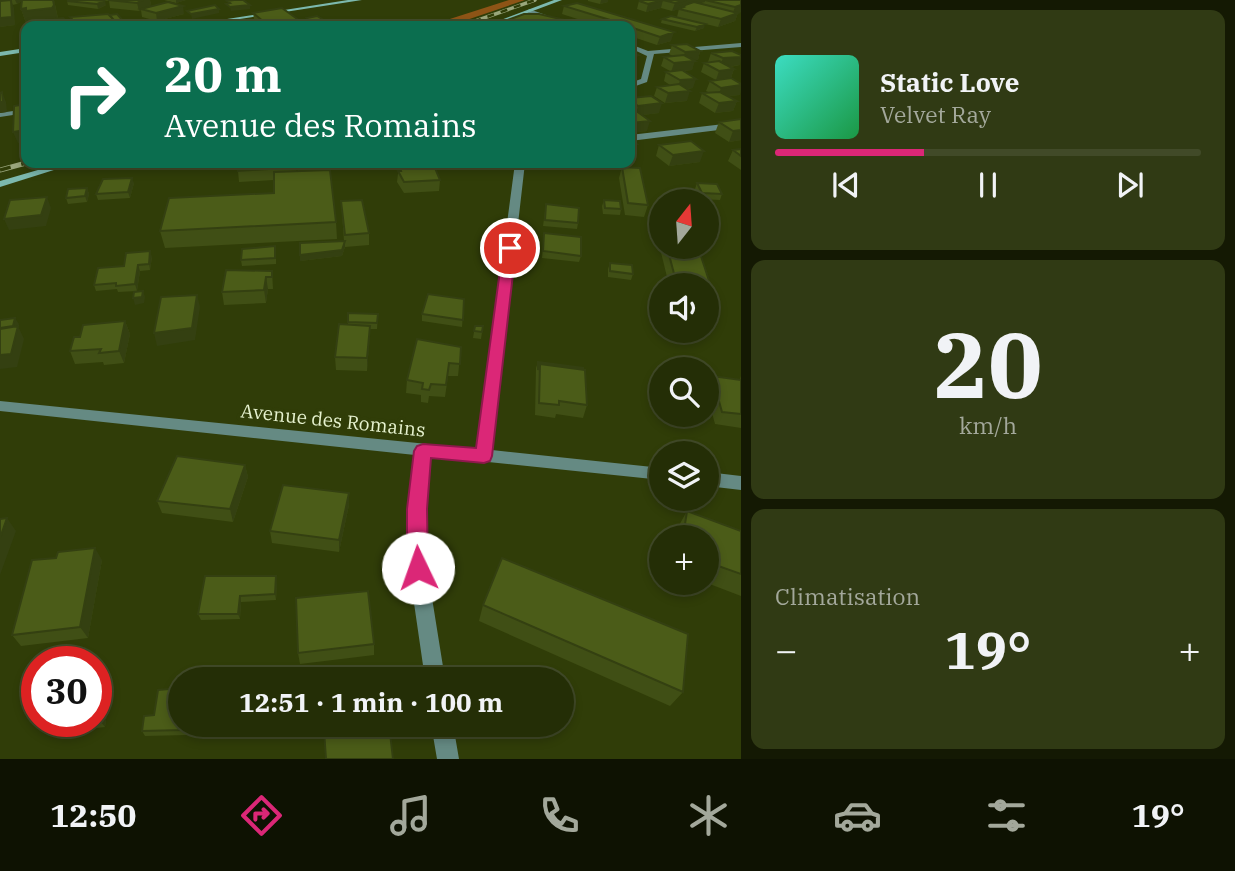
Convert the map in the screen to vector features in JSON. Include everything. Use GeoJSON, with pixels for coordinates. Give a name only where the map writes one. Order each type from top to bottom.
{"type":"FeatureCollection","features":[{"type":"Feature","properties":{"kind":"street"},"geometry":{"type":"LineString","coordinates":[[218,21],[359,0]]}},
{"type":"Feature","properties":{"kind":"street"},"geometry":{"type":"LineString","coordinates":[[502,21],[559,0]]}},
{"type":"Feature","properties":{"kind":"street"},"geometry":{"type":"LineString","coordinates":[[529,11],[558,21]]}},
{"type":"Feature","properties":{"kind":"street"},"geometry":{"type":"LineString","coordinates":[[635,48],[648,53],[741,45]]}},
{"type":"Feature","properties":{"kind":"street"},"geometry":{"type":"LineString","coordinates":[[0,54],[21,51]]}},
{"type":"Feature","properties":{"kind":"street"},"geometry":{"type":"LineString","coordinates":[[635,84],[644,80],[647,75],[651,55],[648,53]]}},
{"type":"Feature","properties":{"kind":"street"},"geometry":{"type":"LineString","coordinates":[[0,115],[21,112]]}},
{"type":"Feature","properties":{"kind":"street"},"geometry":{"type":"LineString","coordinates":[[635,137],[741,124]]}},
{"type":"Feature","properties":{"kind":"street"},"geometry":{"type":"LineString","coordinates":[[0,184],[54,168]]}},
{"type":"Feature","properties":{"kind":"street"},"geometry":{"type":"LineString","coordinates":[[484,456],[519,168]]}},
{"type":"Feature","properties":{"kind":"street","name":"Avenue des Romains"},"geometry":{"type":"LineString","coordinates":[[0,406],[649,473]]}},
{"type":"Feature","properties":{"kind":"street"},"geometry":{"type":"LineString","coordinates":[[423,451],[415,548],[433,667]]}},
{"type":"Feature","properties":{"kind":"street"},"geometry":{"type":"LineString","coordinates":[[719,480],[741,483]]}},
{"type":"Feature","properties":{"kind":"street"},"geometry":{"type":"LineString","coordinates":[[444,737],[448,759]]}},
{"type":"Feature","properties":{"kind":"shaded area"},"geometry":{"type":"Polygon","coordinates":[[[509,0],[525,0],[464,21],[444,21],[509,0]]]}},
{"type":"Feature","properties":{"kind":"building"},"geometry":{"type":"Polygon","coordinates":[[[11,0],[12,17],[0,18],[0,1],[11,0]]]}},
{"type":"Feature","properties":{"kind":"building"},"geometry":{"type":"Polygon","coordinates":[[[22,0],[53,0],[54,5],[52,8],[26,11],[26,8],[21,9],[22,0]]]}},
{"type":"Feature","properties":{"kind":"building"},"geometry":{"type":"Polygon","coordinates":[[[108,0],[143,0],[137,3],[108,0]]]}},
{"type":"Feature","properties":{"kind":"building"},"geometry":{"type":"Polygon","coordinates":[[[243,0],[250,5],[230,7],[226,4],[230,3],[227,1],[243,0]]]}},
{"type":"Feature","properties":{"kind":"building"},"geometry":{"type":"Polygon","coordinates":[[[663,0],[648,4],[639,1],[663,0]]]}},
{"type":"Feature","properties":{"kind":"building"},"geometry":{"type":"Polygon","coordinates":[[[663,0],[686,0],[675,3],[663,0]]]}},
{"type":"Feature","properties":{"kind":"building"},"geometry":{"type":"Polygon","coordinates":[[[705,0],[741,0],[741,5],[735,7],[705,0]]]}},
{"type":"Feature","properties":{"kind":"building"},"geometry":{"type":"Polygon","coordinates":[[[67,1],[105,1],[97,4],[67,1]]]}},
{"type":"Feature","properties":{"kind":"building"},"geometry":{"type":"Polygon","coordinates":[[[168,2],[183,6],[156,13],[141,9],[168,2]]]}},
{"type":"Feature","properties":{"kind":"building"},"geometry":{"type":"Polygon","coordinates":[[[694,2],[738,13],[721,19],[679,9],[694,2]]]}},
{"type":"Feature","properties":{"kind":"building"},"geometry":{"type":"Polygon","coordinates":[[[577,3],[674,32],[660,37],[635,29],[635,21],[614,21],[564,6],[577,3]]]}},
{"type":"Feature","properties":{"kind":"building"},"geometry":{"type":"Polygon","coordinates":[[[215,5],[219,9],[191,14],[187,11],[215,5]]]}},
{"type":"Feature","properties":{"kind":"building"},"geometry":{"type":"Polygon","coordinates":[[[282,8],[300,21],[263,21],[253,13],[282,8]]]}},
{"type":"Feature","properties":{"kind":"building"},"geometry":{"type":"Polygon","coordinates":[[[108,14],[115,21],[74,21],[70,17],[108,14]]]}},
{"type":"Feature","properties":{"kind":"building"},"geometry":{"type":"Polygon","coordinates":[[[117,14],[123,21],[114,21],[110,15],[117,14]]]}},
{"type":"Feature","properties":{"kind":"building"},"geometry":{"type":"Polygon","coordinates":[[[524,14],[539,14],[569,21],[505,21],[524,14]]]}},
{"type":"Feature","properties":{"kind":"building"},"geometry":{"type":"Polygon","coordinates":[[[317,16],[326,21],[312,21],[307,18],[317,16]]]}},
{"type":"Feature","properties":{"kind":"building"},"geometry":{"type":"Polygon","coordinates":[[[671,16],[705,24],[697,27],[662,19],[671,16]]]}},
{"type":"Feature","properties":{"kind":"building"},"geometry":{"type":"Polygon","coordinates":[[[63,18],[66,21],[35,21],[63,18]]]}},
{"type":"Feature","properties":{"kind":"building"},"geometry":{"type":"Polygon","coordinates":[[[687,44],[700,51],[685,52],[672,45],[687,44]]]}},
{"type":"Feature","properties":{"kind":"building"},"geometry":{"type":"Polygon","coordinates":[[[732,51],[741,57],[723,58],[711,53],[732,51]]]}},
{"type":"Feature","properties":{"kind":"building"},"geometry":{"type":"Polygon","coordinates":[[[684,55],[695,61],[674,63],[664,57],[684,55]]]}},
{"type":"Feature","properties":{"kind":"building"},"geometry":{"type":"Polygon","coordinates":[[[719,61],[734,69],[719,71],[704,63],[719,61]]]}},
{"type":"Feature","properties":{"kind":"building"},"geometry":{"type":"Polygon","coordinates":[[[682,70],[696,79],[680,80],[666,72],[682,70]]]}},
{"type":"Feature","properties":{"kind":"building"},"geometry":{"type":"Polygon","coordinates":[[[731,78],[741,85],[721,88],[710,81],[731,78]]]}},
{"type":"Feature","properties":{"kind":"building"},"geometry":{"type":"Polygon","coordinates":[[[679,84],[690,91],[668,93],[657,87],[679,84]]]}},
{"type":"Feature","properties":{"kind":"building"},"geometry":{"type":"Polygon","coordinates":[[[720,92],[737,101],[719,103],[702,93],[720,92]]]}},
{"type":"Feature","properties":{"kind":"building"},"geometry":{"type":"Polygon","coordinates":[[[651,96],[662,103],[638,106],[635,98],[651,96]]]}},
{"type":"Feature","properties":{"kind":"building"},"geometry":{"type":"Polygon","coordinates":[[[21,105],[21,131],[13,132],[14,106],[21,105]]]}},
{"type":"Feature","properties":{"kind":"building"},"geometry":{"type":"Polygon","coordinates":[[[635,110],[650,121],[635,123],[635,110]]]}},
{"type":"Feature","properties":{"kind":"building"},"geometry":{"type":"Polygon","coordinates":[[[741,119],[741,130],[733,131],[719,122],[741,119]]]}},
{"type":"Feature","properties":{"kind":"building"},"geometry":{"type":"Polygon","coordinates":[[[691,141],[704,151],[673,155],[659,145],[691,141]]]}},
{"type":"Feature","properties":{"kind":"building"},"geometry":{"type":"Polygon","coordinates":[[[238,168],[282,168],[238,171],[238,168]]]}},
{"type":"Feature","properties":{"kind":"building"},"geometry":{"type":"Polygon","coordinates":[[[400,168],[435,168],[440,180],[404,182],[398,171],[401,171],[400,168]]]}},
{"type":"Feature","properties":{"kind":"building"},"geometry":{"type":"Polygon","coordinates":[[[622,168],[640,168],[648,205],[628,203],[622,168]]]}},
{"type":"Feature","properties":{"kind":"building"},"geometry":{"type":"Polygon","coordinates":[[[330,170],[336,222],[160,231],[169,198],[274,193],[274,172],[330,170]]]}},
{"type":"Feature","properties":{"kind":"building"},"geometry":{"type":"Polygon","coordinates":[[[132,178],[128,192],[96,194],[103,179],[132,178]]]}},
{"type":"Feature","properties":{"kind":"building"},"geometry":{"type":"Polygon","coordinates":[[[697,183],[717,184],[722,194],[719,194],[719,189],[700,189],[697,183]]]}},
{"type":"Feature","properties":{"kind":"building"},"geometry":{"type":"Polygon","coordinates":[[[87,188],[85,196],[66,198],[68,189],[87,188]]]}},
{"type":"Feature","properties":{"kind":"building"},"geometry":{"type":"Polygon","coordinates":[[[47,197],[41,215],[4,219],[10,200],[47,197]]]}},
{"type":"Feature","properties":{"kind":"building"},"geometry":{"type":"Polygon","coordinates":[[[362,200],[369,233],[345,235],[341,201],[362,200]]]}},
{"type":"Feature","properties":{"kind":"building"},"geometry":{"type":"Polygon","coordinates":[[[604,200],[620,201],[621,209],[605,208],[604,200]]]}},
{"type":"Feature","properties":{"kind":"building"},"geometry":{"type":"Polygon","coordinates":[[[546,204],[579,208],[578,223],[545,220],[546,204]]]}},
{"type":"Feature","properties":{"kind":"building"},"geometry":{"type":"Polygon","coordinates":[[[544,233],[581,237],[581,256],[543,251],[544,233]]]}},
{"type":"Feature","properties":{"kind":"building"},"geometry":{"type":"Polygon","coordinates":[[[345,241],[342,250],[300,255],[300,243],[345,241]]]}},
{"type":"Feature","properties":{"kind":"building"},"geometry":{"type":"Polygon","coordinates":[[[275,246],[275,258],[241,260],[242,249],[275,246]]]}},
{"type":"Feature","properties":{"kind":"building"},"geometry":{"type":"Polygon","coordinates":[[[150,251],[149,264],[138,265],[135,284],[94,285],[98,268],[124,266],[126,253],[150,251]]]}},
{"type":"Feature","properties":{"kind":"building"},"geometry":{"type":"Polygon","coordinates":[[[670,259],[702,259],[706,273],[674,273],[670,259]]]}},
{"type":"Feature","properties":{"kind":"building"},"geometry":{"type":"Polygon","coordinates":[[[610,263],[632,265],[633,274],[610,271],[610,263]]]}},
{"type":"Feature","properties":{"kind":"building"},"geometry":{"type":"Polygon","coordinates":[[[226,270],[272,271],[272,277],[266,277],[264,290],[222,292],[226,270]]]}},
{"type":"Feature","properties":{"kind":"building"},"geometry":{"type":"Polygon","coordinates":[[[143,291],[142,297],[133,298],[134,292],[143,291]]]}},
{"type":"Feature","properties":{"kind":"building"},"geometry":{"type":"Polygon","coordinates":[[[428,294],[464,299],[463,320],[422,314],[428,294]]]}},
{"type":"Feature","properties":{"kind":"building"},"geometry":{"type":"Polygon","coordinates":[[[197,295],[192,328],[154,333],[161,297],[197,295]]]}},
{"type":"Feature","properties":{"kind":"building"},"geometry":{"type":"Polygon","coordinates":[[[348,313],[378,314],[377,323],[348,322],[348,313]]]}},
{"type":"Feature","properties":{"kind":"building"},"geometry":{"type":"Polygon","coordinates":[[[15,318],[13,326],[0,328],[0,320],[15,318]]]}},
{"type":"Feature","properties":{"kind":"building"},"geometry":{"type":"Polygon","coordinates":[[[125,321],[119,351],[70,351],[74,337],[80,337],[83,325],[125,321]]]}},
{"type":"Feature","properties":{"kind":"building"},"geometry":{"type":"Polygon","coordinates":[[[339,324],[370,326],[367,358],[335,357],[339,324]]]}},
{"type":"Feature","properties":{"kind":"building"},"geometry":{"type":"Polygon","coordinates":[[[18,326],[11,354],[0,355],[0,329],[18,326]]]}},
{"type":"Feature","properties":{"kind":"building"},"geometry":{"type":"Polygon","coordinates":[[[475,326],[483,326],[482,332],[474,331],[475,326]]]}},
{"type":"Feature","properties":{"kind":"building"},"geometry":{"type":"Polygon","coordinates":[[[417,339],[461,347],[460,364],[449,363],[446,385],[431,384],[429,390],[422,389],[423,383],[407,380],[417,339]]]}},
{"type":"Feature","properties":{"kind":"building"},"geometry":{"type":"Polygon","coordinates":[[[538,362],[583,369],[540,364],[538,370],[538,362]]]}},
{"type":"Feature","properties":{"kind":"building"},"geometry":{"type":"Polygon","coordinates":[[[540,364],[585,370],[587,405],[559,401],[559,405],[539,403],[540,364]]]}},
{"type":"Feature","properties":{"kind":"building"},"geometry":{"type":"Polygon","coordinates":[[[719,377],[741,380],[741,414],[722,412],[719,377]]]}},
{"type":"Feature","properties":{"kind":"building"},"geometry":{"type":"Polygon","coordinates":[[[177,456],[245,465],[230,509],[157,501],[177,456]]]}},
{"type":"Feature","properties":{"kind":"building"},"geometry":{"type":"Polygon","coordinates":[[[283,485],[349,493],[339,540],[270,531],[283,485]]]}},
{"type":"Feature","properties":{"kind":"building"},"geometry":{"type":"Polygon","coordinates":[[[687,511],[741,531],[741,574],[719,566],[719,525],[685,525],[687,511]]]}},
{"type":"Feature","properties":{"kind":"building"},"geometry":{"type":"Polygon","coordinates":[[[7,518],[0,538],[0,519],[7,518]]]}},
{"type":"Feature","properties":{"kind":"building"},"geometry":{"type":"Polygon","coordinates":[[[95,548],[80,627],[12,635],[32,560],[56,558],[58,552],[95,548]]]}},
{"type":"Feature","properties":{"kind":"building"},"geometry":{"type":"Polygon","coordinates":[[[502,558],[688,634],[683,692],[483,605],[502,558]]]}},
{"type":"Feature","properties":{"kind":"building"},"geometry":{"type":"Polygon","coordinates":[[[205,576],[276,576],[275,594],[240,596],[238,614],[198,614],[205,576]]]}},
{"type":"Feature","properties":{"kind":"building"},"geometry":{"type":"Polygon","coordinates":[[[368,591],[374,644],[298,653],[296,598],[368,591]]]}},
{"type":"Feature","properties":{"kind":"building"},"geometry":{"type":"Polygon","coordinates":[[[168,689],[168,730],[142,731],[144,716],[154,715],[158,690],[168,689]]]}},
{"type":"Feature","properties":{"kind":"building"},"geometry":{"type":"Polygon","coordinates":[[[324,737],[390,737],[393,759],[326,759],[324,737]]]}},
{"type":"Feature","properties":{"kind":"railway"},"geometry":{"type":"LineString","coordinates":[[475,21],[535,0]]}},
{"type":"Feature","properties":{"kind":"railway"},"geometry":{"type":"LineString","coordinates":[[0,170],[21,164]]}},
{"type":"Feature","properties":{"kind":"route"},"geometry":{"type":"LineString","coordinates":[[418,568],[415,548],[423,451],[484,456],[510,248]]}}]}
